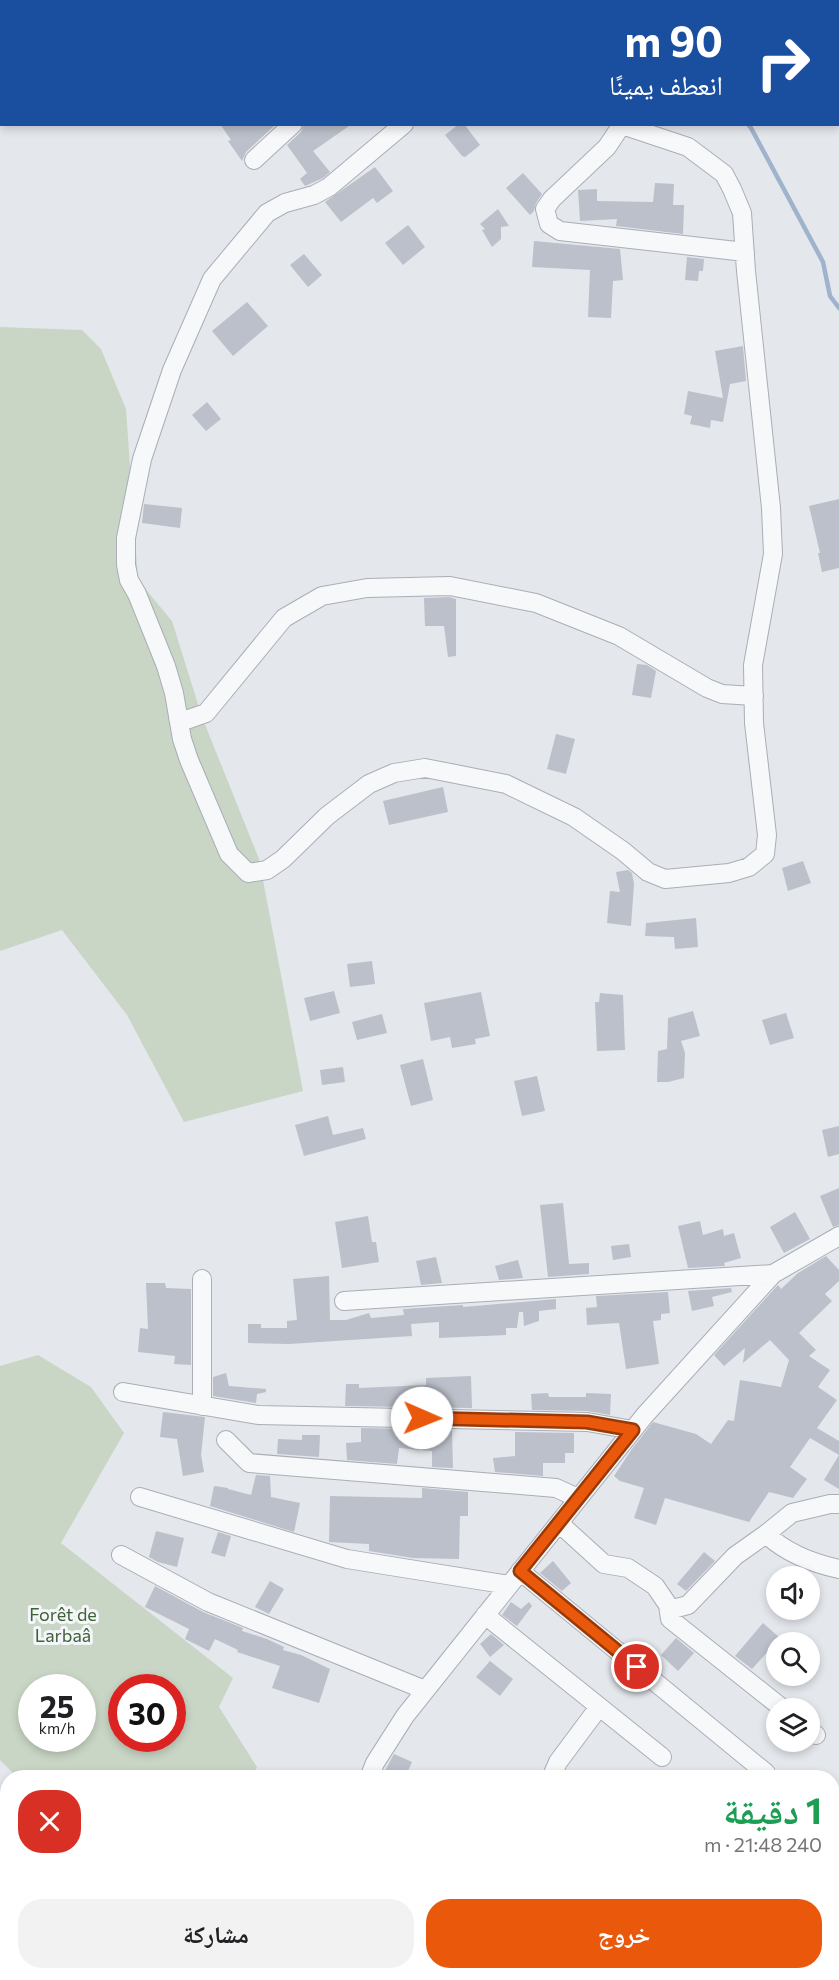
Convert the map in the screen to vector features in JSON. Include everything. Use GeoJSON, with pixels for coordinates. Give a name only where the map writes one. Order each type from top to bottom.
{"type":"FeatureCollection","features":[{"type":"Feature","properties":{"kind":"street"},"geometry":{"type":"LineString","coordinates":[[254,160],[290,126]]}},
{"type":"Feature","properties":{"kind":"street"},"geometry":{"type":"LineString","coordinates":[[402,126],[329,188],[285,203],[267,213],[212,279],[172,370],[142,459],[126,538],[126,566],[129,580],[137,594],[166,666],[189,760],[229,854],[248,873],[267,870],[283,859],[327,816],[369,784],[394,773],[425,768],[506,784],[574,817],[624,851],[648,872],[665,879],[729,873],[749,867],[765,854],[767,836],[754,723],[753,664],[773,554],[771,508],[742,213],[724,174],[688,147],[623,126]]}},
{"type":"Feature","properties":{"kind":"street"},"geometry":{"type":"LineString","coordinates":[[619,126],[607,147],[552,199],[545,209],[549,224],[560,231],[745,252]]}},
{"type":"Feature","properties":{"kind":"street"},"geometry":{"type":"LineString","coordinates":[[178,718],[189,719],[206,713],[284,618],[322,596],[367,588],[450,586],[536,603],[619,636],[707,688],[722,694],[754,696]]}},
{"type":"Feature","properties":{"kind":"street"},"geometry":{"type":"LineString","coordinates":[[372,1770],[405,1716],[633,1430],[773,1274],[839,1236]]}},
{"type":"Feature","properties":{"kind":"street"},"geometry":{"type":"LineString","coordinates":[[344,1301],[773,1274]]}},
{"type":"Feature","properties":{"kind":"street"},"geometry":{"type":"LineString","coordinates":[[202,1279],[202,1406]]}},
{"type":"Feature","properties":{"kind":"street"},"geometry":{"type":"LineString","coordinates":[[123,1392],[258,1415],[587,1422],[633,1430]]}},
{"type":"Feature","properties":{"kind":"street"},"geometry":{"type":"LineString","coordinates":[[226,1440],[249,1463],[556,1488],[578,1498]]}},
{"type":"Feature","properties":{"kind":"street"},"geometry":{"type":"LineString","coordinates":[[140,1497],[347,1559],[514,1578],[762,1770]]}},
{"type":"Feature","properties":{"kind":"street"},"geometry":{"type":"LineString","coordinates":[[669,1610],[688,1605],[735,1556],[792,1513],[839,1504]]}},
{"type":"Feature","properties":{"kind":"street"},"geometry":{"type":"LineString","coordinates":[[559,1523],[604,1564],[628,1568],[655,1586],[668,1605],[670,1619],[769,1698]]}},
{"type":"Feature","properties":{"kind":"street"},"geometry":{"type":"LineString","coordinates":[[766,1534],[778,1545],[817,1564],[839,1569]]}},
{"type":"Feature","properties":{"kind":"street"},"geometry":{"type":"LineString","coordinates":[[121,1555],[208,1602],[425,1690]]}},
{"type":"Feature","properties":{"kind":"street"},"geometry":{"type":"LineString","coordinates":[[485,1615],[662,1757]]}},
{"type":"Feature","properties":{"kind":"street"},"geometry":{"type":"LineString","coordinates":[[555,1770],[558,1762],[599,1707]]}},
{"type":"Feature","properties":{"kind":"green space"},"geometry":{"type":"Polygon","coordinates":[[[0,327],[82,330],[101,349],[126,409],[138,580],[172,621],[202,717],[259,859],[303,1091],[184,1122],[127,1015],[62,930],[0,951],[0,327]]]}},
{"type":"Feature","properties":{"kind":"green space","name":"Forêt de Larbaâ"},"geometry":{"type":"Polygon","coordinates":[[[38,1355],[91,1387],[124,1433],[61,1543],[233,1678],[219,1707],[257,1767],[256,1770],[10,1770],[0,1760],[0,1366],[38,1355]]]}},
{"type":"Feature","properties":{"kind":"building"},"geometry":{"type":"Polygon","coordinates":[[[221,126],[274,126],[246,152],[242,161],[228,141],[231,140],[221,126]]]}},
{"type":"Feature","properties":{"kind":"building"},"geometry":{"type":"Polygon","coordinates":[[[303,126],[349,126],[313,151],[330,172],[323,178],[305,186],[300,179],[307,173],[287,145],[301,132],[303,126]]]}},
{"type":"Feature","properties":{"kind":"building"},"geometry":{"type":"Polygon","coordinates":[[[456,126],[466,126],[480,145],[465,157],[445,135],[456,126]]]}},
{"type":"Feature","properties":{"kind":"building"},"geometry":{"type":"Polygon","coordinates":[[[375,167],[393,191],[377,203],[373,198],[341,222],[325,202],[375,167]]]}},
{"type":"Feature","properties":{"kind":"building"},"geometry":{"type":"Polygon","coordinates":[[[523,173],[542,194],[530,215],[506,188],[523,173]]]}},
{"type":"Feature","properties":{"kind":"building"},"geometry":{"type":"Polygon","coordinates":[[[655,183],[674,184],[673,205],[684,205],[683,234],[616,226],[617,219],[580,221],[578,190],[597,189],[597,201],[653,202],[655,183]]]}},
{"type":"Feature","properties":{"kind":"building"},"geometry":{"type":"Polygon","coordinates":[[[498,209],[509,226],[501,227],[501,239],[492,247],[482,230],[485,229],[480,224],[498,209]]]}},
{"type":"Feature","properties":{"kind":"building"},"geometry":{"type":"Polygon","coordinates":[[[408,225],[425,247],[403,265],[385,243],[408,225]]]}},
{"type":"Feature","properties":{"kind":"building"},"geometry":{"type":"Polygon","coordinates":[[[534,241],[620,249],[623,280],[613,281],[611,318],[588,317],[590,270],[532,267],[534,241]]]}},
{"type":"Feature","properties":{"kind":"building"},"geometry":{"type":"Polygon","coordinates":[[[304,254],[322,275],[308,287],[290,265],[304,254]]]}},
{"type":"Feature","properties":{"kind":"building"},"geometry":{"type":"Polygon","coordinates":[[[687,257],[704,259],[703,271],[699,271],[698,281],[685,280],[687,257]]]}},
{"type":"Feature","properties":{"kind":"building"},"geometry":{"type":"Polygon","coordinates":[[[247,302],[268,326],[233,356],[212,331],[247,302]]]}},
{"type":"Feature","properties":{"kind":"building"},"geometry":{"type":"Polygon","coordinates":[[[743,346],[746,381],[730,384],[723,422],[711,420],[710,428],[690,424],[692,416],[684,414],[688,391],[723,398],[715,351],[743,346]]]}},
{"type":"Feature","properties":{"kind":"building"},"geometry":{"type":"Polygon","coordinates":[[[207,402],[221,419],[206,431],[192,415],[207,402]]]}},
{"type":"Feature","properties":{"kind":"building"},"geometry":{"type":"Polygon","coordinates":[[[839,499],[839,568],[822,572],[809,506],[839,499]]]}},
{"type":"Feature","properties":{"kind":"building"},"geometry":{"type":"Polygon","coordinates":[[[144,504],[182,508],[180,528],[142,523],[144,504]]]}},
{"type":"Feature","properties":{"kind":"building"},"geometry":{"type":"Polygon","coordinates":[[[424,598],[456,599],[456,656],[448,657],[444,626],[425,626],[424,598]]]}},
{"type":"Feature","properties":{"kind":"building"},"geometry":{"type":"Polygon","coordinates":[[[637,664],[647,665],[656,671],[651,698],[632,695],[637,664]]]}},
{"type":"Feature","properties":{"kind":"building"},"geometry":{"type":"Polygon","coordinates":[[[556,734],[575,739],[566,774],[547,769],[556,734]]]}},
{"type":"Feature","properties":{"kind":"building"},"geometry":{"type":"Polygon","coordinates":[[[443,787],[448,812],[389,825],[383,801],[443,787]]]}},
{"type":"Feature","properties":{"kind":"building"},"geometry":{"type":"Polygon","coordinates":[[[803,861],[811,883],[788,891],[782,868],[803,861]]]}},
{"type":"Feature","properties":{"kind":"building"},"geometry":{"type":"Polygon","coordinates":[[[628,870],[632,873],[634,884],[631,926],[607,923],[610,891],[620,892],[616,872],[628,870]]]}},
{"type":"Feature","properties":{"kind":"building"},"geometry":{"type":"Polygon","coordinates":[[[696,918],[698,947],[675,949],[674,937],[645,936],[646,923],[696,918]]]}},
{"type":"Feature","properties":{"kind":"building"},"geometry":{"type":"Polygon","coordinates":[[[372,961],[375,984],[350,987],[347,964],[372,961]]]}},
{"type":"Feature","properties":{"kind":"building"},"geometry":{"type":"Polygon","coordinates":[[[334,991],[340,1013],[310,1021],[304,998],[334,991]]]}},
{"type":"Feature","properties":{"kind":"building"},"geometry":{"type":"Polygon","coordinates":[[[481,992],[490,1036],[475,1039],[476,1044],[452,1048],[450,1037],[431,1041],[424,1003],[481,992]]]}},
{"type":"Feature","properties":{"kind":"building"},"geometry":{"type":"Polygon","coordinates":[[[600,993],[623,995],[625,1050],[597,1051],[595,1002],[599,1002],[600,993]]]}},
{"type":"Feature","properties":{"kind":"building"},"geometry":{"type":"Polygon","coordinates":[[[693,1011],[700,1036],[681,1041],[685,1053],[684,1078],[657,1082],[658,1051],[667,1049],[668,1018],[693,1011]]]}},
{"type":"Feature","properties":{"kind":"building"},"geometry":{"type":"Polygon","coordinates":[[[786,1013],[794,1038],[770,1045],[762,1020],[786,1013]]]}},
{"type":"Feature","properties":{"kind":"building"},"geometry":{"type":"Polygon","coordinates":[[[382,1014],[387,1033],[357,1040],[352,1022],[382,1014]]]}},
{"type":"Feature","properties":{"kind":"building"},"geometry":{"type":"Polygon","coordinates":[[[423,1059],[433,1100],[411,1106],[400,1065],[423,1059]]]}},
{"type":"Feature","properties":{"kind":"building"},"geometry":{"type":"Polygon","coordinates":[[[343,1067],[345,1082],[322,1085],[320,1070],[343,1067]]]}},
{"type":"Feature","properties":{"kind":"building"},"geometry":{"type":"Polygon","coordinates":[[[537,1076],[545,1111],[522,1116],[514,1081],[537,1076]]]}},
{"type":"Feature","properties":{"kind":"building"},"geometry":{"type":"Polygon","coordinates":[[[328,1116],[333,1135],[363,1128],[366,1139],[304,1156],[295,1125],[328,1116]]]}},
{"type":"Feature","properties":{"kind":"building"},"geometry":{"type":"Polygon","coordinates":[[[839,1126],[839,1154],[828,1157],[822,1130],[839,1126]]]}},
{"type":"Feature","properties":{"kind":"building"},"geometry":{"type":"Polygon","coordinates":[[[839,1188],[839,1225],[833,1227],[820,1196],[839,1188]]]}},
{"type":"Feature","properties":{"kind":"building"},"geometry":{"type":"Polygon","coordinates":[[[563,1203],[569,1264],[589,1263],[589,1274],[548,1277],[540,1205],[563,1203]]]}},
{"type":"Feature","properties":{"kind":"building"},"geometry":{"type":"Polygon","coordinates":[[[795,1212],[810,1239],[784,1253],[770,1227],[795,1212]]]}},
{"type":"Feature","properties":{"kind":"building"},"geometry":{"type":"Polygon","coordinates":[[[368,1216],[372,1242],[376,1242],[379,1262],[342,1268],[335,1222],[368,1216]]]}},
{"type":"Feature","properties":{"kind":"building"},"geometry":{"type":"Polygon","coordinates":[[[700,1221],[703,1235],[723,1229],[724,1236],[734,1233],[741,1258],[724,1263],[725,1266],[688,1268],[678,1226],[700,1221]]]}},
{"type":"Feature","properties":{"kind":"building"},"geometry":{"type":"Polygon","coordinates":[[[629,1244],[631,1257],[613,1260],[611,1246],[629,1244]]]}},
{"type":"Feature","properties":{"kind":"building"},"geometry":{"type":"Polygon","coordinates":[[[826,1256],[839,1270],[839,1281],[825,1294],[832,1301],[799,1333],[816,1350],[809,1356],[830,1370],[818,1387],[837,1400],[817,1428],[839,1441],[839,1455],[810,1438],[790,1467],[807,1479],[793,1498],[769,1492],[749,1522],[665,1498],[656,1525],[634,1518],[644,1488],[620,1481],[614,1476],[632,1449],[653,1422],[696,1434],[711,1444],[728,1420],[734,1421],[740,1380],[781,1387],[789,1360],[770,1340],[743,1363],[745,1348],[724,1366],[714,1355],[778,1285],[781,1289],[798,1273],[826,1256]]]}},
{"type":"Feature","properties":{"kind":"building"},"geometry":{"type":"Polygon","coordinates":[[[436,1257],[442,1283],[421,1285],[416,1261],[436,1257]]]}},
{"type":"Feature","properties":{"kind":"building"},"geometry":{"type":"Polygon","coordinates":[[[518,1260],[523,1278],[499,1280],[495,1266],[518,1260]]]}},
{"type":"Feature","properties":{"kind":"building"},"geometry":{"type":"Polygon","coordinates":[[[329,1276],[330,1320],[346,1320],[369,1313],[371,1318],[404,1315],[403,1309],[463,1305],[463,1307],[556,1299],[556,1309],[539,1311],[539,1321],[524,1326],[523,1312],[519,1312],[517,1328],[506,1328],[506,1335],[439,1338],[439,1322],[411,1324],[412,1336],[289,1344],[248,1343],[248,1324],[261,1324],[261,1328],[287,1328],[287,1321],[297,1320],[293,1279],[329,1276]]]}},
{"type":"Feature","properties":{"kind":"building"},"geometry":{"type":"Polygon","coordinates":[[[146,1283],[165,1283],[166,1288],[191,1289],[191,1365],[174,1364],[175,1356],[138,1352],[140,1328],[148,1329],[146,1283]]]}},
{"type":"Feature","properties":{"kind":"building"},"geometry":{"type":"Polygon","coordinates":[[[731,1288],[732,1292],[712,1297],[714,1306],[692,1311],[688,1291],[731,1288]]]}},
{"type":"Feature","properties":{"kind":"building"},"geometry":{"type":"Polygon","coordinates":[[[668,1292],[670,1313],[661,1314],[661,1320],[653,1321],[659,1364],[626,1369],[619,1323],[587,1325],[586,1308],[597,1307],[596,1296],[668,1292]]]}},
{"type":"Feature","properties":{"kind":"building"},"geometry":{"type":"Polygon","coordinates":[[[226,1373],[229,1386],[266,1389],[266,1392],[257,1394],[256,1403],[213,1396],[213,1377],[226,1373]]]}},
{"type":"Feature","properties":{"kind":"building"},"geometry":{"type":"Polygon","coordinates":[[[471,1376],[472,1408],[345,1406],[346,1384],[359,1384],[359,1388],[426,1385],[426,1378],[471,1376]]]}},
{"type":"Feature","properties":{"kind":"building"},"geometry":{"type":"Polygon","coordinates":[[[548,1393],[549,1397],[586,1397],[586,1393],[611,1394],[610,1415],[587,1411],[532,1410],[531,1394],[548,1393]]]}},
{"type":"Feature","properties":{"kind":"building"},"geometry":{"type":"Polygon","coordinates":[[[163,1412],[205,1417],[201,1455],[204,1472],[183,1476],[177,1439],[160,1437],[163,1412]]]}},
{"type":"Feature","properties":{"kind":"building"},"geometry":{"type":"Polygon","coordinates":[[[361,1428],[452,1430],[453,1468],[432,1467],[432,1451],[399,1448],[397,1464],[347,1460],[346,1443],[361,1442],[361,1428]]]}},
{"type":"Feature","properties":{"kind":"building"},"geometry":{"type":"Polygon","coordinates":[[[515,1432],[574,1433],[574,1453],[565,1453],[565,1463],[543,1463],[543,1476],[495,1472],[493,1458],[515,1456],[515,1432]]]}},
{"type":"Feature","properties":{"kind":"building"},"geometry":{"type":"Polygon","coordinates":[[[302,1435],[320,1435],[319,1457],[277,1454],[278,1439],[302,1440],[302,1435]]]}},
{"type":"Feature","properties":{"kind":"building"},"geometry":{"type":"Polygon","coordinates":[[[839,1455],[839,1489],[824,1480],[839,1455]]]}},
{"type":"Feature","properties":{"kind":"building"},"geometry":{"type":"Polygon","coordinates":[[[256,1475],[270,1476],[271,1497],[300,1503],[294,1532],[210,1506],[214,1486],[251,1495],[256,1475]]]}},
{"type":"Feature","properties":{"kind":"building"},"geometry":{"type":"Polygon","coordinates":[[[422,1488],[468,1492],[468,1516],[460,1516],[459,1559],[413,1558],[369,1551],[369,1544],[329,1542],[330,1496],[422,1498],[422,1488]]]}},
{"type":"Feature","properties":{"kind":"building"},"geometry":{"type":"Polygon","coordinates":[[[156,1531],[184,1538],[177,1567],[149,1557],[156,1531]]]}},
{"type":"Feature","properties":{"kind":"building"},"geometry":{"type":"Polygon","coordinates":[[[218,1532],[231,1536],[225,1557],[211,1553],[218,1532]]]}},
{"type":"Feature","properties":{"kind":"building"},"geometry":{"type":"Polygon","coordinates":[[[704,1552],[715,1561],[686,1591],[677,1584],[704,1552]]]}},
{"type":"Feature","properties":{"kind":"building"},"geometry":{"type":"Polygon","coordinates":[[[553,1561],[571,1583],[562,1591],[540,1573],[553,1561]]]}},
{"type":"Feature","properties":{"kind":"building"},"geometry":{"type":"Polygon","coordinates":[[[270,1581],[284,1589],[269,1614],[255,1607],[270,1581]]]}},
{"type":"Feature","properties":{"kind":"building"},"geometry":{"type":"Polygon","coordinates":[[[155,1586],[203,1612],[243,1628],[242,1631],[267,1639],[284,1647],[283,1650],[301,1655],[330,1669],[319,1703],[272,1688],[280,1666],[237,1652],[238,1650],[215,1639],[209,1651],[185,1639],[189,1629],[145,1607],[155,1586]]]}},
{"type":"Feature","properties":{"kind":"building"},"geometry":{"type":"Polygon","coordinates":[[[511,1602],[521,1609],[529,1602],[532,1606],[517,1626],[502,1615],[511,1602]]]}},
{"type":"Feature","properties":{"kind":"building"},"geometry":{"type":"Polygon","coordinates":[[[763,1623],[773,1632],[766,1632],[766,1654],[752,1669],[735,1656],[763,1623]]]}},
{"type":"Feature","properties":{"kind":"building"},"geometry":{"type":"Polygon","coordinates":[[[491,1634],[504,1645],[490,1657],[480,1644],[491,1634]]]}},
{"type":"Feature","properties":{"kind":"building"},"geometry":{"type":"Polygon","coordinates":[[[676,1638],[694,1653],[678,1671],[661,1655],[676,1638]]]}},
{"type":"Feature","properties":{"kind":"building"},"geometry":{"type":"Polygon","coordinates":[[[490,1661],[513,1679],[500,1696],[476,1677],[490,1661]]]}},
{"type":"Feature","properties":{"kind":"building"},"geometry":{"type":"Polygon","coordinates":[[[394,1754],[412,1762],[408,1770],[385,1770],[394,1754]]]}},
{"type":"Feature","properties":{"kind":"waterway"},"geometry":{"type":"LineString","coordinates":[[750,126],[823,262],[830,296],[839,308]]}},
{"type":"Feature","properties":{"kind":"route"},"geometry":{"type":"LineString","coordinates":[[422,1418],[587,1422],[633,1430],[520,1571],[637,1667]]}}]}
